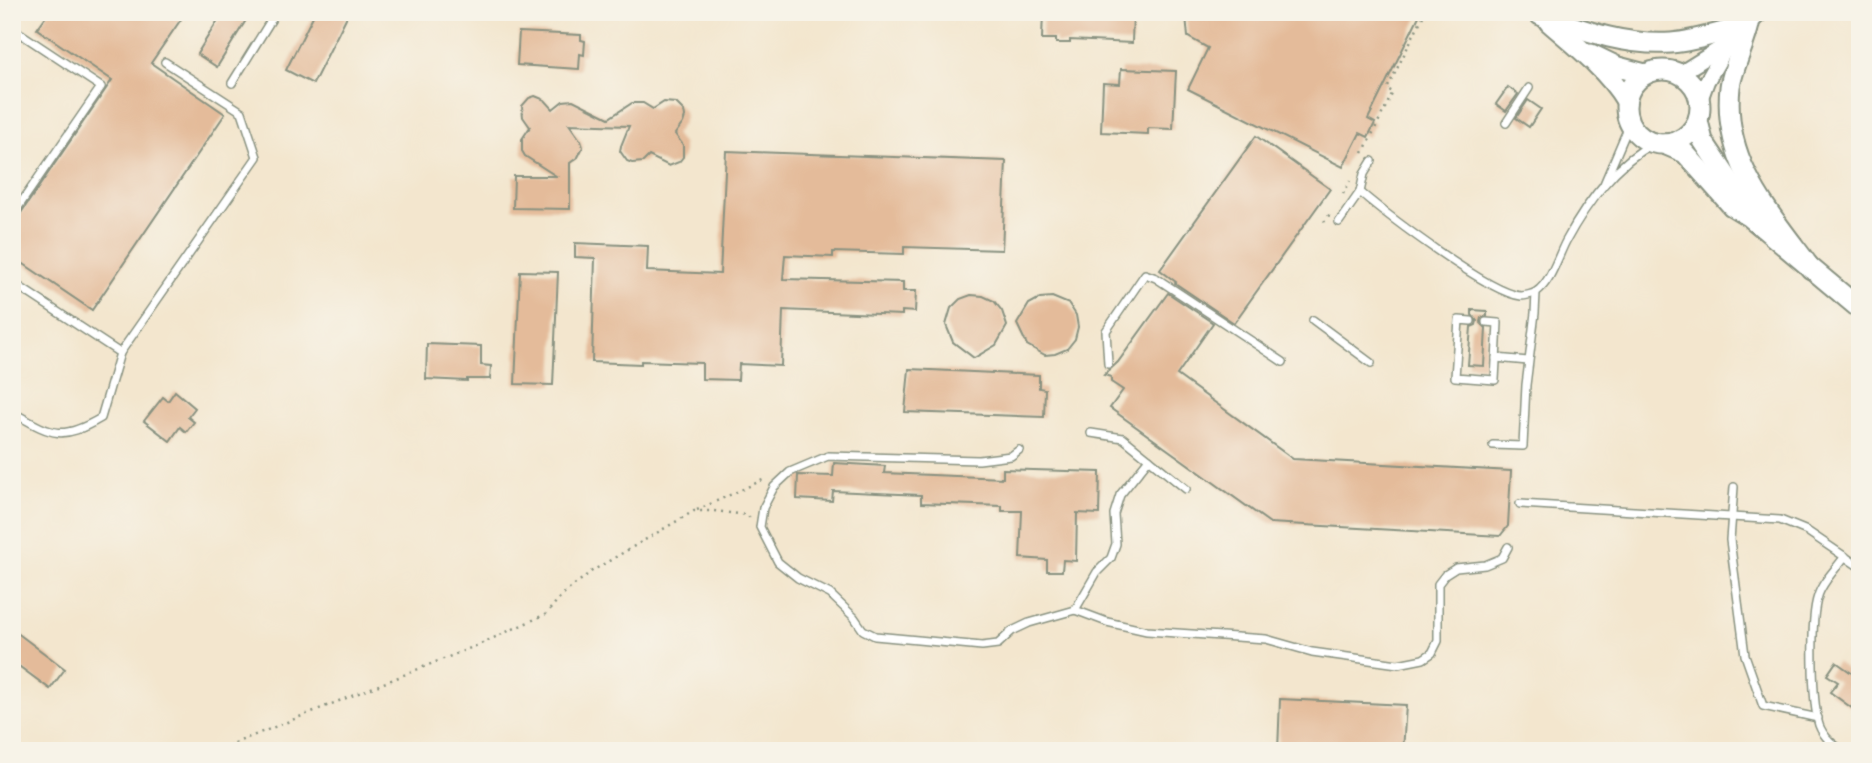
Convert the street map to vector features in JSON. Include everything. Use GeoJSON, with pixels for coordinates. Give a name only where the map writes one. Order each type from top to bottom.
{"type":"FeatureCollection","features":[{"type":"Feature","properties":{"kind":"main road"},"geometry":{"type":"LineString","coordinates":[[1539,14],[1592,33],[1631,43],[1672,43],[1756,18]]}},
{"type":"Feature","properties":{"kind":"main road"},"geometry":{"type":"LineString","coordinates":[[1539,14],[1578,48],[1619,89],[1626,101]]}},
{"type":"Feature","properties":{"kind":"main road"},"geometry":{"type":"LineString","coordinates":[[1756,18],[1730,85],[1731,127],[1741,167],[1760,200],[1811,269]]}},
{"type":"Feature","properties":{"kind":"main road"},"geometry":{"type":"LineString","coordinates":[[1578,48],[1618,67],[1646,74]]}},
{"type":"Feature","properties":{"kind":"main road"},"geometry":{"type":"LineString","coordinates":[[1750,217],[1743,201],[1703,141],[1698,121],[1700,100],[1697,89],[1681,73],[1669,69],[1657,70],[1636,81],[1626,101],[1626,113],[1636,132],[1685,153],[1732,206],[1750,217],[1860,309]]}},
{"type":"Feature","properties":{"kind":"main road"},"geometry":{"type":"LineString","coordinates":[[1659,143],[1678,141],[1690,133],[1698,121]]}},
{"type":"Feature","properties":{"kind":"street"},"geometry":{"type":"LineString","coordinates":[[1681,73],[1729,43],[1756,18]]}},
{"type":"Feature","properties":{"kind":"street"},"geometry":{"type":"LineString","coordinates":[[1700,100],[1707,81],[1729,43]]}},
{"type":"Feature","properties":{"kind":"lane"},"geometry":{"type":"LineString","coordinates":[[232,83],[276,12]]}},
{"type":"Feature","properties":{"kind":"lane"},"geometry":{"type":"LineString","coordinates":[[12,28],[101,87],[12,216]]}},
{"type":"Feature","properties":{"kind":"lane"},"geometry":{"type":"LineString","coordinates":[[12,412],[49,433],[78,432],[101,418],[120,353],[257,156],[242,113],[165,62]]}},
{"type":"Feature","properties":{"kind":"lane"},"geometry":{"type":"LineString","coordinates":[[1506,123],[1530,88]]}},
{"type":"Feature","properties":{"kind":"lane"},"geometry":{"type":"LineString","coordinates":[[1602,188],[1630,123]]}},
{"type":"Feature","properties":{"kind":"lane"},"geometry":{"type":"LineString","coordinates":[[1360,192],[1474,275],[1521,296],[1536,293],[1545,284],[1566,240],[1602,188],[1640,150],[1659,143]]}},
{"type":"Feature","properties":{"kind":"lane"},"geometry":{"type":"LineString","coordinates":[[1339,222],[1360,192],[1364,174],[1372,161]]}},
{"type":"Feature","properties":{"kind":"lane"},"geometry":{"type":"LineString","coordinates":[[1108,364],[1106,331],[1145,274],[1156,278],[1283,362]]}},
{"type":"Feature","properties":{"kind":"lane"},"geometry":{"type":"LineString","coordinates":[[12,282],[120,353]]}},
{"type":"Feature","properties":{"kind":"lane"},"geometry":{"type":"LineString","coordinates":[[1493,445],[1523,446],[1528,361],[1536,293]]}},
{"type":"Feature","properties":{"kind":"lane"},"geometry":{"type":"LineString","coordinates":[[1313,320],[1371,363]]}},
{"type":"Feature","properties":{"kind":"lane"},"geometry":{"type":"LineString","coordinates":[[1471,321],[1459,320],[1455,377],[1495,380],[1499,323],[1486,322]]}},
{"type":"Feature","properties":{"kind":"lane"},"geometry":{"type":"LineString","coordinates":[[1496,358],[1528,361]]}},
{"type":"Feature","properties":{"kind":"lane"},"geometry":{"type":"LineString","coordinates":[[1091,433],[1122,438],[1186,489]]}},
{"type":"Feature","properties":{"kind":"lane"},"geometry":{"type":"LineString","coordinates":[[1019,450],[1011,456],[979,460],[828,456],[790,472],[774,487],[762,508],[760,527],[778,562],[799,578],[830,594],[854,617],[863,630],[875,636],[982,646],[998,644],[1012,631],[1029,623],[1075,610],[1107,622],[1147,631],[1266,639],[1312,652],[1398,664],[1423,659],[1432,653],[1438,642],[1438,584],[1445,575],[1456,568],[1485,565],[1502,558],[1508,547]]}},
{"type":"Feature","properties":{"kind":"lane"},"geometry":{"type":"LineString","coordinates":[[1075,610],[1097,572],[1111,558],[1116,544],[1114,514],[1120,495],[1149,460]]}},
{"type":"Feature","properties":{"kind":"lane"},"geometry":{"type":"LineString","coordinates":[[1734,488],[1730,540],[1745,655],[1763,706],[1818,718]]}},
{"type":"Feature","properties":{"kind":"lane"},"geometry":{"type":"LineString","coordinates":[[1521,504],[1780,520],[1795,524],[1860,567]]}},
{"type":"Feature","properties":{"kind":"lane"},"geometry":{"type":"LineString","coordinates":[[1845,556],[1819,592],[1813,610],[1820,727],[1831,742],[1845,751]]}},
{"type":"Feature","properties":{"kind":"path"},"geometry":{"type":"LineString","coordinates":[[1361,158],[1393,92],[1387,89],[1424,12]]}},
{"type":"Feature","properties":{"kind":"path"},"geometry":{"type":"LineString","coordinates":[[1342,196],[1352,178]]}},
{"type":"Feature","properties":{"kind":"path"},"geometry":{"type":"LineString","coordinates":[[1324,222],[1330,214]]}},
{"type":"Feature","properties":{"kind":"path"},"geometry":{"type":"LineString","coordinates":[[215,751],[478,645],[546,614],[562,595],[593,571],[694,511],[761,480],[790,472]]}},
{"type":"Feature","properties":{"kind":"path"},"geometry":{"type":"LineString","coordinates":[[694,511],[747,516],[760,527]]}},
{"type":"Feature","properties":{"kind":"building"},"geometry":{"type":"Polygon","coordinates":[[[49,12],[186,12],[151,63],[225,114],[92,310],[12,256],[12,226],[112,80],[37,29],[49,12]]]}},
{"type":"Feature","properties":{"kind":"building"},"geometry":{"type":"Polygon","coordinates":[[[223,12],[251,12],[217,67],[197,54],[223,12]]]}},
{"type":"Feature","properties":{"kind":"building"},"geometry":{"type":"Polygon","coordinates":[[[315,12],[349,12],[313,84],[286,70],[315,12]]]}},
{"type":"Feature","properties":{"kind":"building"},"geometry":{"type":"Polygon","coordinates":[[[1043,12],[1133,12],[1132,43],[1070,40],[1070,43],[1056,43],[1056,39],[1042,39],[1043,12]]]}},
{"type":"Feature","properties":{"kind":"building"},"geometry":{"type":"Polygon","coordinates":[[[1200,12],[1421,12],[1368,119],[1375,123],[1368,137],[1360,133],[1343,167],[1188,89],[1208,48],[1188,37],[1186,16],[1201,15],[1200,12]]]}},
{"type":"Feature","properties":{"kind":"building"},"geometry":{"type":"Polygon","coordinates":[[[519,32],[581,35],[581,40],[585,41],[584,55],[580,54],[579,69],[517,65],[519,32]]]}},
{"type":"Feature","properties":{"kind":"building"},"geometry":{"type":"Polygon","coordinates":[[[1121,69],[1176,71],[1173,129],[1148,128],[1148,134],[1101,132],[1103,83],[1120,84],[1121,69]]]}},
{"type":"Feature","properties":{"kind":"building"},"geometry":{"type":"Polygon","coordinates":[[[1508,87],[1518,94],[1506,111],[1496,104],[1508,87]]]}},
{"type":"Feature","properties":{"kind":"building"},"geometry":{"type":"Polygon","coordinates":[[[535,96],[545,100],[553,109],[563,101],[573,100],[609,118],[632,103],[643,103],[653,109],[664,102],[676,103],[684,111],[685,117],[675,134],[683,145],[683,157],[669,166],[649,156],[643,162],[632,163],[627,161],[620,151],[629,126],[569,124],[583,147],[578,157],[570,163],[570,209],[513,208],[514,176],[556,176],[525,156],[522,151],[522,139],[530,127],[523,117],[522,106],[535,96]]]}},
{"type":"Feature","properties":{"kind":"building"},"geometry":{"type":"Polygon","coordinates":[[[1528,100],[1541,109],[1529,127],[1516,118],[1528,100]]]}},
{"type":"Feature","properties":{"kind":"building"},"geometry":{"type":"Polygon","coordinates":[[[1256,136],[1330,189],[1234,323],[1160,270],[1256,136]]]}},
{"type":"Feature","properties":{"kind":"building"},"geometry":{"type":"Polygon","coordinates":[[[726,151],[1006,161],[1002,250],[904,247],[904,254],[833,252],[833,257],[785,255],[783,279],[903,282],[903,291],[916,291],[915,312],[902,311],[902,315],[783,310],[781,366],[739,364],[738,380],[702,379],[702,363],[592,362],[595,258],[575,257],[575,243],[648,246],[647,271],[720,274],[726,151]]]}},
{"type":"Feature","properties":{"kind":"building"},"geometry":{"type":"Polygon","coordinates":[[[520,271],[558,272],[553,385],[515,384],[520,271]]]}},
{"type":"Feature","properties":{"kind":"building"},"geometry":{"type":"Polygon","coordinates":[[[1168,293],[1213,323],[1177,375],[1293,459],[1511,471],[1508,526],[1500,536],[1270,523],[1110,408],[1123,390],[1111,382],[1111,377],[1104,375],[1118,362],[1168,293]]]}},
{"type":"Feature","properties":{"kind":"building"},"geometry":{"type":"Polygon","coordinates":[[[971,295],[994,301],[1002,311],[1007,326],[996,345],[974,358],[953,342],[946,325],[951,308],[960,299],[971,295]]]}},
{"type":"Feature","properties":{"kind":"building"},"geometry":{"type":"Polygon","coordinates":[[[1052,297],[1069,304],[1076,315],[1078,327],[1075,339],[1067,349],[1045,355],[1027,345],[1017,324],[1029,304],[1040,298],[1052,297]]]}},
{"type":"Feature","properties":{"kind":"building"},"geometry":{"type":"Polygon","coordinates":[[[1472,310],[1487,311],[1487,316],[1481,318],[1480,322],[1486,328],[1484,366],[1468,365],[1471,327],[1476,325],[1477,321],[1472,310]]]}},
{"type":"Feature","properties":{"kind":"building"},"geometry":{"type":"Polygon","coordinates":[[[427,344],[481,346],[481,365],[491,366],[490,379],[426,379],[427,344]]]}},
{"type":"Feature","properties":{"kind":"building"},"geometry":{"type":"Polygon","coordinates":[[[909,369],[1039,375],[1039,388],[1045,389],[1044,417],[905,412],[909,369]]]}},
{"type":"Feature","properties":{"kind":"building"},"geometry":{"type":"Polygon","coordinates":[[[175,391],[195,408],[188,417],[194,422],[186,432],[180,427],[170,441],[144,421],[163,397],[168,401],[175,391]]]}},
{"type":"Feature","properties":{"kind":"building"},"geometry":{"type":"Polygon","coordinates":[[[834,463],[885,466],[884,473],[1003,478],[1003,469],[1100,472],[1099,514],[1077,513],[1076,561],[1063,560],[1062,571],[1047,571],[1047,560],[1020,558],[1022,511],[1002,511],[1002,506],[921,503],[921,495],[833,491],[832,501],[797,499],[798,475],[833,476],[834,463]]]}},
{"type":"Feature","properties":{"kind":"building"},"geometry":{"type":"Polygon","coordinates":[[[12,629],[65,669],[50,689],[12,661],[12,629]]]}},
{"type":"Feature","properties":{"kind":"building"},"geometry":{"type":"Polygon","coordinates":[[[1836,662],[1860,679],[1860,714],[1830,692],[1838,682],[1827,675],[1836,662]]]}},
{"type":"Feature","properties":{"kind":"building"},"geometry":{"type":"Polygon","coordinates":[[[1280,699],[1406,705],[1403,751],[1278,751],[1280,699]]]}}]}
